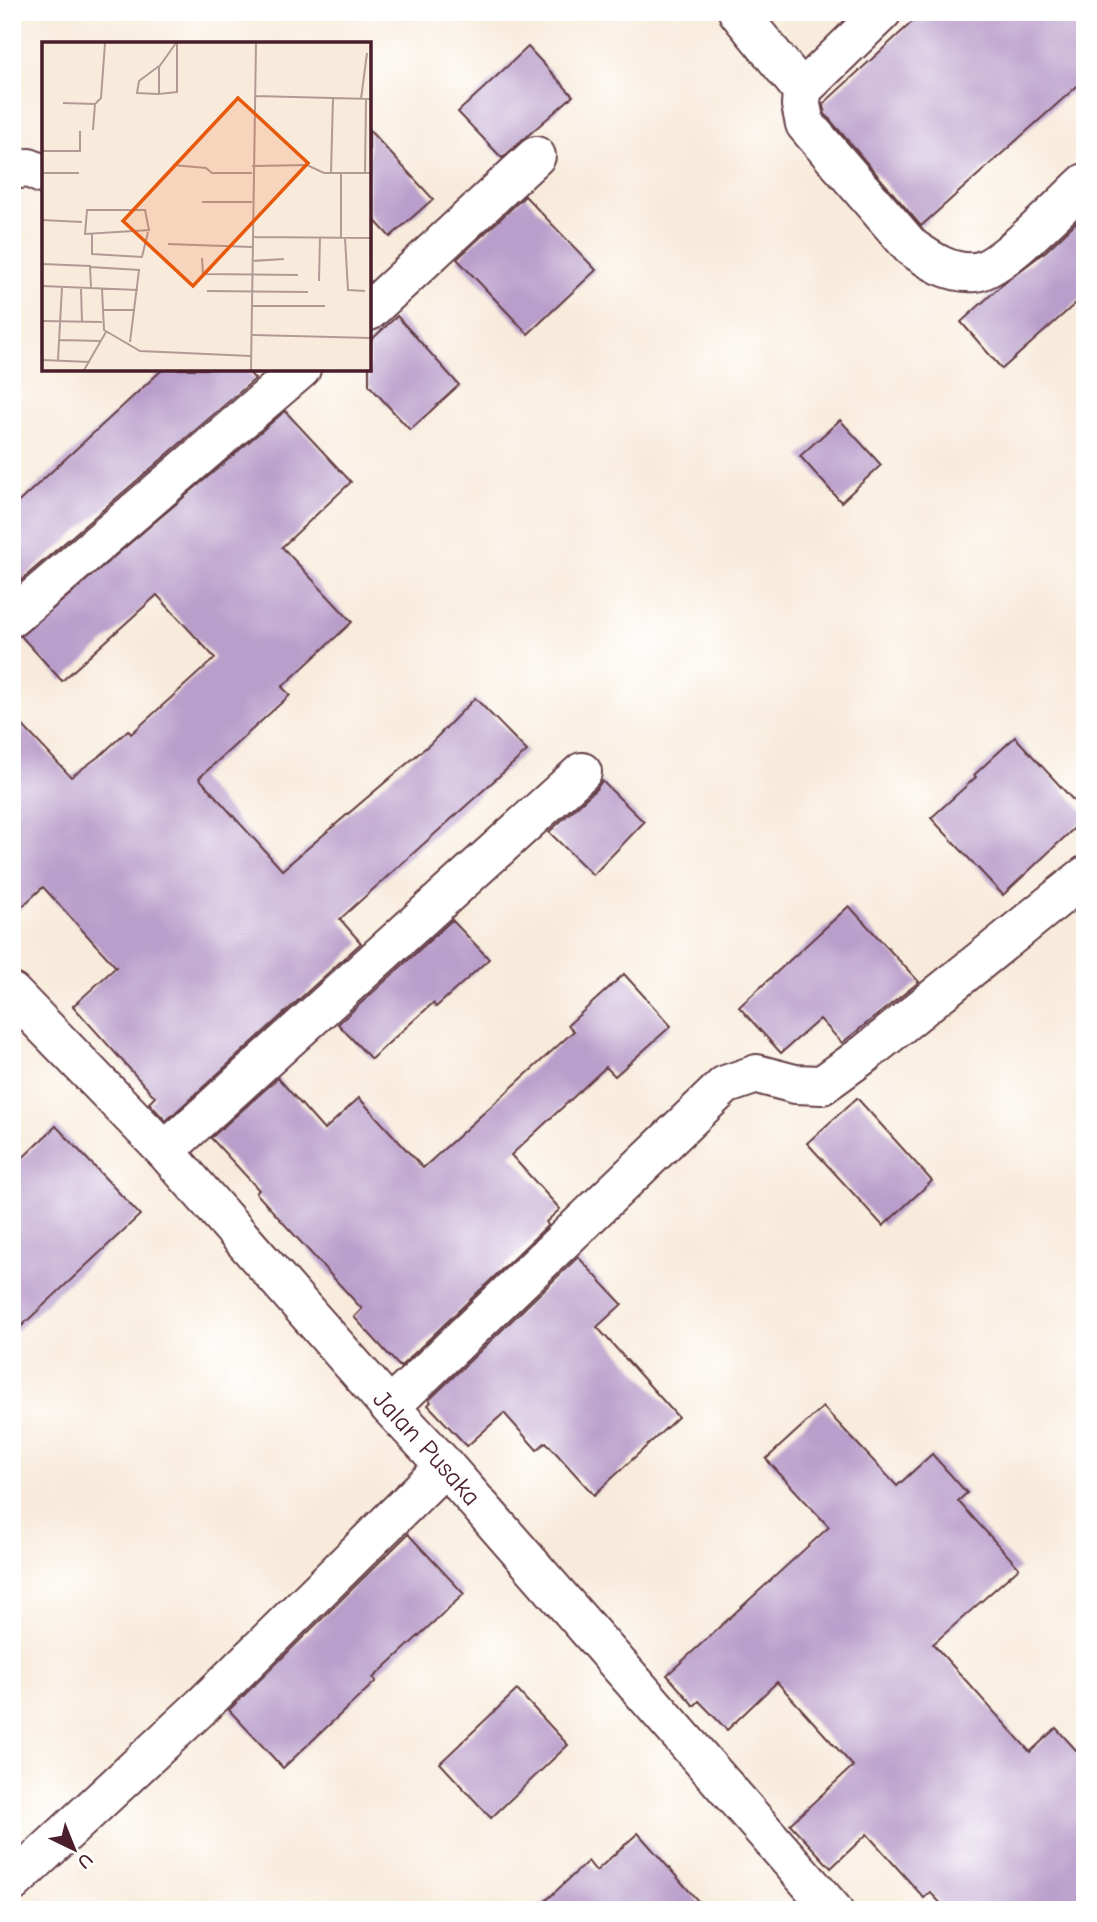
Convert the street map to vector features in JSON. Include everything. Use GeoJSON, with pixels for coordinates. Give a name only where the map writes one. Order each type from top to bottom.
{"type":"FeatureCollection","features":[{"type":"Feature","properties":{"kind":"street"},"geometry":{"type":"LineString","coordinates":[[738,12],[802,90]]}},
{"type":"Feature","properties":{"kind":"street"},"geometry":{"type":"LineString","coordinates":[[882,12],[802,90],[801,105],[805,124],[911,247],[951,271],[978,272],[999,262],[1085,183]]}},
{"type":"Feature","properties":{"kind":"street"},"geometry":{"type":"LineString","coordinates":[[371,309],[536,156]]}},
{"type":"Feature","properties":{"kind":"street"},"geometry":{"type":"LineString","coordinates":[[12,170],[29,168],[42,174]]}},
{"type":"Feature","properties":{"kind":"street"},"geometry":{"type":"LineString","coordinates":[[12,617],[299,371]]}},
{"type":"Feature","properties":{"kind":"street"},"geometry":{"type":"LineString","coordinates":[[165,1151],[582,772]]}},
{"type":"Feature","properties":{"kind":"street"},"geometry":{"type":"LineString","coordinates":[[390,1407],[724,1084],[757,1074],[795,1084],[822,1085],[866,1053],[1085,876]]}},
{"type":"Feature","properties":{"kind":"street","name":"Jalan Pusaka"},"geometry":{"type":"LineString","coordinates":[[12,993],[165,1151],[390,1407],[446,1466],[834,1910]]}},
{"type":"Feature","properties":{"kind":"street"},"geometry":{"type":"LineString","coordinates":[[12,1883],[204,1704],[446,1466]]}},
{"type":"Feature","properties":{"kind":"building"},"geometry":{"type":"Polygon","coordinates":[[[923,12],[1085,12],[1085,79],[921,226],[825,114],[823,104],[923,12]]]}},
{"type":"Feature","properties":{"kind":"building"},"geometry":{"type":"Polygon","coordinates":[[[528,47],[573,96],[502,158],[458,112],[528,47]]]}},
{"type":"Feature","properties":{"kind":"building"},"geometry":{"type":"Polygon","coordinates":[[[371,132],[433,199],[390,237],[371,216],[371,132]]]}},
{"type":"Feature","properties":{"kind":"building"},"geometry":{"type":"Polygon","coordinates":[[[525,196],[596,270],[528,334],[457,259],[525,196]]]}},
{"type":"Feature","properties":{"kind":"building"},"geometry":{"type":"Polygon","coordinates":[[[1085,214],[1085,295],[1002,369],[961,322],[1004,283],[1046,251],[1085,214]]]}},
{"type":"Feature","properties":{"kind":"building"},"geometry":{"type":"Polygon","coordinates":[[[397,316],[459,385],[410,430],[369,385],[371,340],[397,316]]]}},
{"type":"Feature","properties":{"kind":"building"},"geometry":{"type":"Polygon","coordinates":[[[161,371],[248,371],[255,379],[12,588],[12,508],[161,371]]]}},
{"type":"Feature","properties":{"kind":"building"},"geometry":{"type":"Polygon","coordinates":[[[285,411],[351,482],[282,547],[352,622],[282,687],[290,695],[199,778],[282,870],[430,744],[475,698],[527,751],[340,919],[361,943],[166,1121],[149,1103],[155,1097],[73,1006],[116,967],[43,887],[12,916],[12,714],[71,777],[128,730],[131,734],[215,658],[157,595],[62,681],[21,636],[285,411]]]}},
{"type":"Feature","properties":{"kind":"building"},"geometry":{"type":"Polygon","coordinates":[[[840,420],[881,465],[841,502],[800,456],[840,420]]]}},
{"type":"Feature","properties":{"kind":"building"},"geometry":{"type":"Polygon","coordinates":[[[1015,737],[1085,813],[1085,818],[1003,895],[931,818],[1015,737]]]}},
{"type":"Feature","properties":{"kind":"building"},"geometry":{"type":"Polygon","coordinates":[[[602,781],[644,822],[593,875],[549,832],[602,781]]]}},
{"type":"Feature","properties":{"kind":"building"},"geometry":{"type":"Polygon","coordinates":[[[849,906],[919,982],[842,1043],[820,1019],[781,1053],[739,1007],[849,906]]]}},
{"type":"Feature","properties":{"kind":"building"},"geometry":{"type":"Polygon","coordinates":[[[452,920],[489,959],[436,1007],[433,1003],[371,1059],[338,1024],[452,920]]]}},
{"type":"Feature","properties":{"kind":"building"},"geometry":{"type":"Polygon","coordinates":[[[624,974],[671,1026],[615,1076],[606,1067],[511,1155],[560,1209],[546,1222],[548,1225],[400,1367],[354,1317],[362,1309],[256,1193],[259,1190],[211,1138],[278,1078],[324,1130],[359,1098],[423,1168],[574,1031],[568,1025],[624,974]]]}},
{"type":"Feature","properties":{"kind":"building"},"geometry":{"type":"Polygon","coordinates":[[[857,1098],[932,1181],[883,1226],[807,1143],[857,1098]]]}},
{"type":"Feature","properties":{"kind":"building"},"geometry":{"type":"Polygon","coordinates":[[[56,1126],[140,1215],[12,1335],[12,1168],[56,1126]]]}},
{"type":"Feature","properties":{"kind":"building"},"geometry":{"type":"Polygon","coordinates":[[[578,1257],[622,1304],[597,1327],[678,1417],[594,1495],[546,1442],[537,1450],[504,1413],[467,1446],[428,1405],[431,1402],[429,1400],[578,1257]]]}},
{"type":"Feature","properties":{"kind":"building"},"geometry":{"type":"Polygon","coordinates":[[[823,1407],[897,1486],[932,1454],[967,1493],[958,1501],[1019,1568],[933,1644],[1030,1752],[1056,1728],[1085,1760],[1085,1898],[1072,1910],[947,1910],[930,1892],[924,1898],[867,1834],[831,1868],[790,1824],[853,1766],[777,1682],[727,1730],[699,1701],[694,1706],[667,1675],[829,1527],[766,1459],[823,1407]]]}},
{"type":"Feature","properties":{"kind":"building"},"geometry":{"type":"Polygon","coordinates":[[[408,1534],[464,1594],[373,1678],[376,1681],[283,1768],[229,1710],[408,1534]]]}},
{"type":"Feature","properties":{"kind":"building"},"geometry":{"type":"Polygon","coordinates":[[[517,1690],[568,1745],[491,1818],[440,1763],[517,1690]]]}},
{"type":"Feature","properties":{"kind":"building"},"geometry":{"type":"Polygon","coordinates":[[[638,1833],[706,1910],[536,1910],[588,1861],[596,1871],[638,1833]]]}}]}
